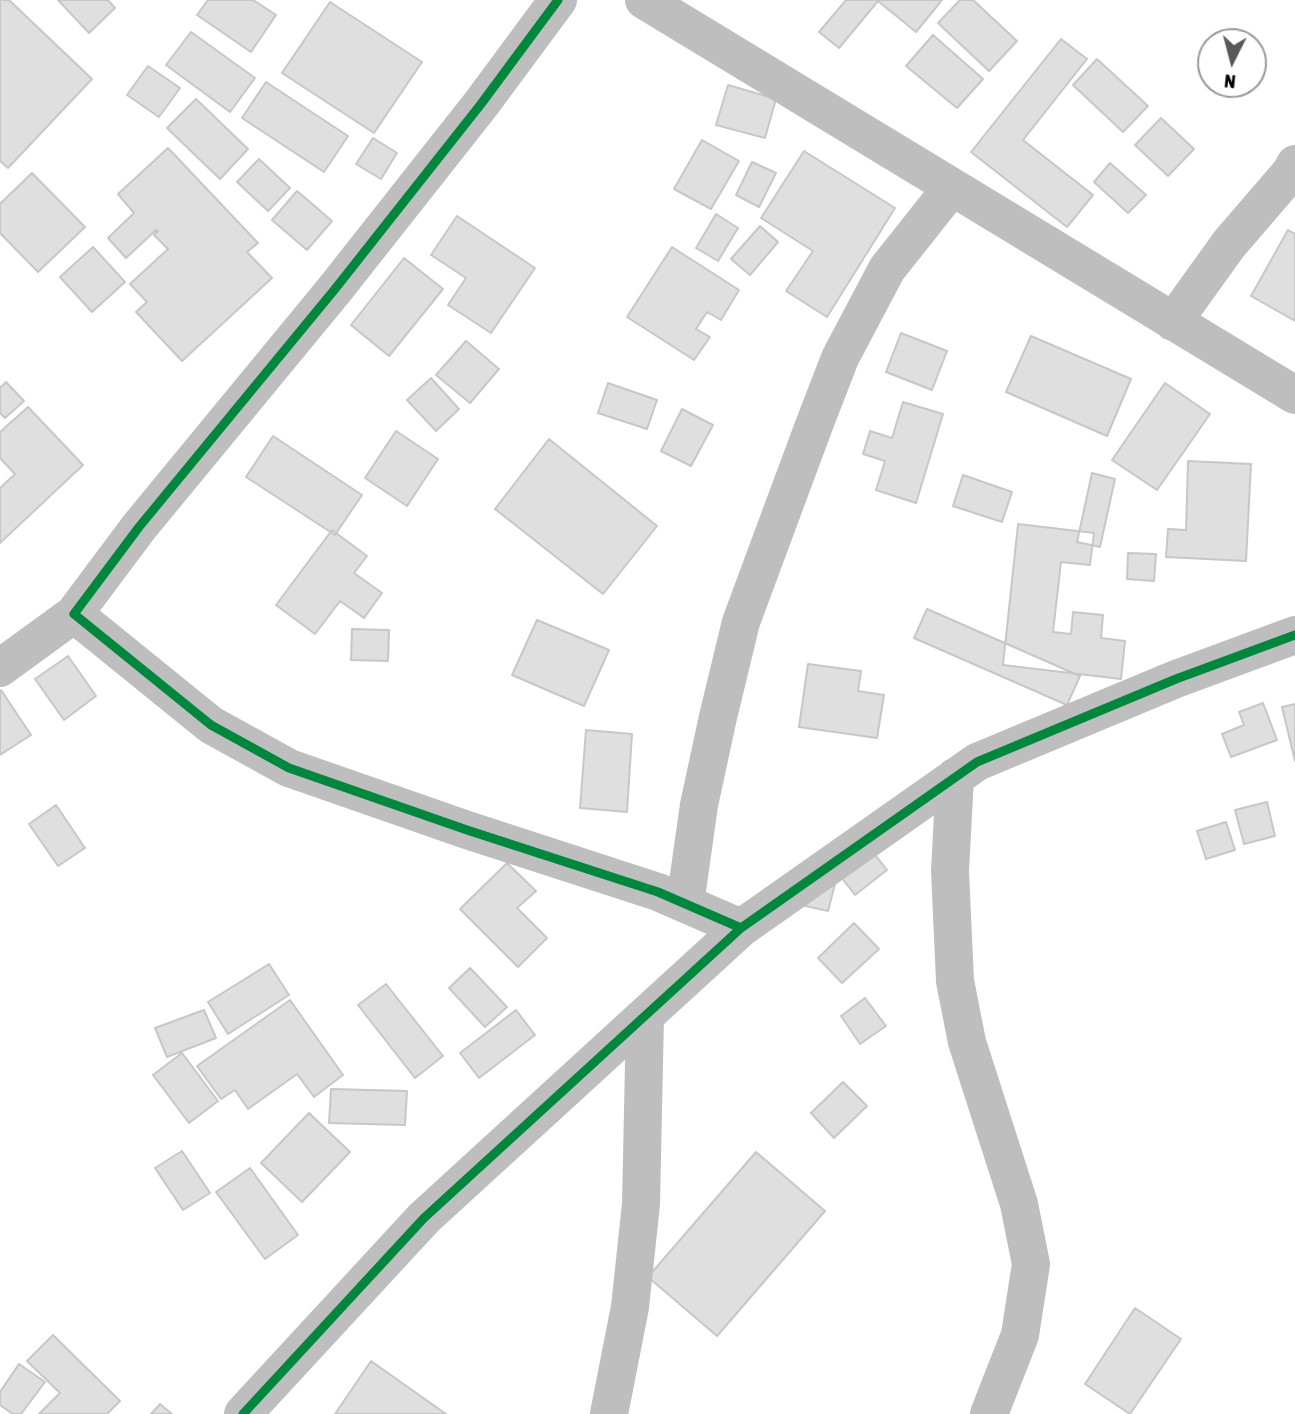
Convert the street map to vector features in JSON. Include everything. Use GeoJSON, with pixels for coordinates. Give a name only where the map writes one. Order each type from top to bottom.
{"type":"FeatureCollection","features":[{"type":"Feature","properties":{"kind":"street"},"geometry":{"type":"LineString","coordinates":[[0,668],[74,614],[139,527],[335,289],[481,104],[558,0]]}},
{"type":"Feature","properties":{"kind":"street"},"geometry":{"type":"LineString","coordinates":[[644,0],[1295,396]]}},
{"type":"Feature","properties":{"kind":"street"},"geometry":{"type":"LineString","coordinates":[[1173,322],[1229,244],[1291,172],[1295,163]]}},
{"type":"Feature","properties":{"kind":"street"},"geometry":{"type":"LineString","coordinates":[[685,904],[699,805],[741,622],[784,506],[840,358],[887,270],[951,187]]}},
{"type":"Feature","properties":{"kind":"street"},"geometry":{"type":"LineString","coordinates":[[74,614],[211,725],[289,768],[658,892],[741,928]]}},
{"type":"Feature","properties":{"kind":"street"},"geometry":{"type":"LineString","coordinates":[[243,1414],[424,1218],[741,928],[977,762],[1176,679],[1295,635]]}},
{"type":"Feature","properties":{"kind":"street"},"geometry":{"type":"LineString","coordinates":[[955,777],[950,871],[956,981],[967,1042],[1019,1203],[1031,1264],[1020,1335],[989,1414]]}},
{"type":"Feature","properties":{"kind":"street"},"geometry":{"type":"LineString","coordinates":[[609,1414],[630,1307],[640,1204],[645,1016]]}},
{"type":"Feature","properties":{"kind":"building"},"geometry":{"type":"Polygon","coordinates":[[[0,0],[9,0],[92,79],[8,168],[0,161],[0,0]]]}},
{"type":"Feature","properties":{"kind":"building"},"geometry":{"type":"Polygon","coordinates":[[[58,0],[108,0],[115,8],[89,33],[58,0]]]}},
{"type":"Feature","properties":{"kind":"building"},"geometry":{"type":"Polygon","coordinates":[[[208,0],[253,0],[276,15],[251,52],[197,15],[208,0]]]}},
{"type":"Feature","properties":{"kind":"building"},"geometry":{"type":"Polygon","coordinates":[[[846,0],[942,0],[916,32],[878,1],[839,48],[819,32],[846,0]]]}},
{"type":"Feature","properties":{"kind":"building"},"geometry":{"type":"Polygon","coordinates":[[[960,0],[973,0],[1017,41],[989,71],[938,23],[960,0]]]}},
{"type":"Feature","properties":{"kind":"building"},"geometry":{"type":"Polygon","coordinates":[[[330,2],[422,62],[374,133],[282,73],[330,2]]]}},
{"type":"Feature","properties":{"kind":"building"},"geometry":{"type":"Polygon","coordinates":[[[191,32],[255,78],[230,112],[166,65],[191,32]]]}},
{"type":"Feature","properties":{"kind":"building"},"geometry":{"type":"Polygon","coordinates":[[[933,35],[983,79],[957,108],[906,66],[933,35]]]}},
{"type":"Feature","properties":{"kind":"building"},"geometry":{"type":"Polygon","coordinates":[[[1061,39],[1087,59],[1023,140],[1093,195],[1067,227],[971,152],[1061,39]]]}},
{"type":"Feature","properties":{"kind":"building"},"geometry":{"type":"Polygon","coordinates":[[[1097,59],[1148,106],[1123,132],[1073,85],[1097,59]]]}},
{"type":"Feature","properties":{"kind":"building"},"geometry":{"type":"Polygon","coordinates":[[[148,66],[180,88],[159,117],[127,95],[148,66]]]}},
{"type":"Feature","properties":{"kind":"building"},"geometry":{"type":"Polygon","coordinates":[[[266,82],[348,136],[324,172],[242,118],[266,82]]]}},
{"type":"Feature","properties":{"kind":"building"},"geometry":{"type":"Polygon","coordinates":[[[728,85],[776,99],[765,138],[716,125],[728,85]]]}},
{"type":"Feature","properties":{"kind":"building"},"geometry":{"type":"Polygon","coordinates":[[[196,99],[248,149],[220,179],[167,128],[196,99]]]}},
{"type":"Feature","properties":{"kind":"building"},"geometry":{"type":"Polygon","coordinates":[[[1161,118],[1194,149],[1168,176],[1135,145],[1161,118]]]}},
{"type":"Feature","properties":{"kind":"building"},"geometry":{"type":"Polygon","coordinates":[[[373,138],[397,153],[381,179],[356,164],[373,138]]]}},
{"type":"Feature","properties":{"kind":"building"},"geometry":{"type":"Polygon","coordinates":[[[702,140],[739,161],[711,209],[674,189],[702,140]]]}},
{"type":"Feature","properties":{"kind":"building"},"geometry":{"type":"Polygon","coordinates":[[[168,148],[258,243],[247,252],[272,278],[182,361],[136,312],[147,302],[130,284],[168,249],[154,235],[158,231],[126,258],[108,238],[134,213],[118,194],[168,148]]]}},
{"type":"Feature","properties":{"kind":"building"},"geometry":{"type":"Polygon","coordinates":[[[804,151],[895,208],[827,317],[786,291],[813,251],[761,218],[804,151]]]}},
{"type":"Feature","properties":{"kind":"building"},"geometry":{"type":"Polygon","coordinates":[[[259,159],[290,188],[268,211],[237,182],[259,159]]]}},
{"type":"Feature","properties":{"kind":"building"},"geometry":{"type":"Polygon","coordinates":[[[752,162],[776,173],[759,207],[736,195],[752,162]]]}},
{"type":"Feature","properties":{"kind":"building"},"geometry":{"type":"Polygon","coordinates":[[[1110,163],[1146,195],[1128,213],[1094,182],[1110,163]]]}},
{"type":"Feature","properties":{"kind":"building"},"geometry":{"type":"Polygon","coordinates":[[[32,173],[85,227],[38,272],[0,233],[0,204],[32,173]]]}},
{"type":"Feature","properties":{"kind":"building"},"geometry":{"type":"Polygon","coordinates":[[[297,191],[332,221],[307,250],[272,220],[297,191]]]}},
{"type":"Feature","properties":{"kind":"building"},"geometry":{"type":"Polygon","coordinates":[[[716,214],[738,228],[718,261],[696,248],[716,214]]]}},
{"type":"Feature","properties":{"kind":"building"},"geometry":{"type":"Polygon","coordinates":[[[457,216],[535,268],[491,333],[448,305],[466,278],[431,255],[457,216]]]}},
{"type":"Feature","properties":{"kind":"building"},"geometry":{"type":"Polygon","coordinates":[[[760,226],[778,242],[750,275],[731,259],[760,226]]]}},
{"type":"Feature","properties":{"kind":"building"},"geometry":{"type":"Polygon","coordinates":[[[1288,230],[1295,234],[1295,321],[1251,296],[1288,230]]]}},
{"type":"Feature","properties":{"kind":"building"},"geometry":{"type":"Polygon","coordinates":[[[93,247],[125,282],[92,312],[60,277],[93,247]]]}},
{"type":"Feature","properties":{"kind":"building"},"geometry":{"type":"Polygon","coordinates":[[[672,247],[739,290],[721,320],[707,312],[696,329],[710,337],[694,360],[627,317],[672,247]]]}},
{"type":"Feature","properties":{"kind":"building"},"geometry":{"type":"Polygon","coordinates":[[[404,258],[443,289],[389,356],[351,325],[404,258]]]}},
{"type":"Feature","properties":{"kind":"building"},"geometry":{"type":"Polygon","coordinates":[[[901,333],[947,351],[932,390],[886,372],[901,333]]]}},
{"type":"Feature","properties":{"kind":"building"},"geometry":{"type":"Polygon","coordinates":[[[1031,336],[1131,379],[1107,436],[1006,392],[1031,336]]]}},
{"type":"Feature","properties":{"kind":"building"},"geometry":{"type":"Polygon","coordinates":[[[466,341],[499,369],[470,403],[436,375],[466,341]]]}},
{"type":"Feature","properties":{"kind":"building"},"geometry":{"type":"Polygon","coordinates":[[[431,378],[459,409],[436,431],[407,400],[431,378]]]}},
{"type":"Feature","properties":{"kind":"building"},"geometry":{"type":"Polygon","coordinates":[[[6,382],[24,401],[5,418],[0,413],[0,388],[6,382]]]}},
{"type":"Feature","properties":{"kind":"building"},"geometry":{"type":"Polygon","coordinates":[[[608,383],[657,400],[647,429],[598,413],[608,383]]]}},
{"type":"Feature","properties":{"kind":"building"},"geometry":{"type":"Polygon","coordinates":[[[1165,383],[1210,414],[1157,490],[1112,460],[1165,383]]]}},
{"type":"Feature","properties":{"kind":"building"},"geometry":{"type":"Polygon","coordinates":[[[903,402],[943,414],[916,503],[876,490],[885,461],[863,454],[870,431],[892,438],[903,402]]]}},
{"type":"Feature","properties":{"kind":"building"},"geometry":{"type":"Polygon","coordinates":[[[28,407],[83,465],[0,543],[0,488],[15,474],[0,458],[0,432],[28,407]]]}},
{"type":"Feature","properties":{"kind":"building"},"geometry":{"type":"Polygon","coordinates":[[[682,409],[713,425],[691,466],[661,451],[682,409]]]}},
{"type":"Feature","properties":{"kind":"building"},"geometry":{"type":"Polygon","coordinates":[[[396,431],[438,459],[407,506],[365,478],[396,431]]]}},
{"type":"Feature","properties":{"kind":"building"},"geometry":{"type":"Polygon","coordinates":[[[273,436],[362,495],[335,535],[246,477],[273,436]]]}},
{"type":"Feature","properties":{"kind":"building"},"geometry":{"type":"Polygon","coordinates":[[[549,439],[657,526],[603,594],[495,509],[549,439]]]}},
{"type":"Feature","properties":{"kind":"building"},"geometry":{"type":"Polygon","coordinates":[[[1188,461],[1251,464],[1246,561],[1166,557],[1168,529],[1186,530],[1188,461]]]}},
{"type":"Feature","properties":{"kind":"building"},"geometry":{"type":"Polygon","coordinates":[[[1092,473],[1115,479],[1100,547],[1077,542],[1092,473]]]}},
{"type":"Feature","properties":{"kind":"building"},"geometry":{"type":"Polygon","coordinates":[[[963,475],[1012,492],[1002,522],[953,506],[963,475]]]}},
{"type":"Feature","properties":{"kind":"building"},"geometry":{"type":"Polygon","coordinates":[[[1018,524],[1094,533],[1090,565],[1061,562],[1053,632],[1071,634],[1073,612],[1103,615],[1101,638],[1125,641],[1121,679],[1003,665],[1018,524]]]}},
{"type":"Feature","properties":{"kind":"building"},"geometry":{"type":"Polygon","coordinates":[[[332,530],[367,556],[354,573],[382,593],[364,618],[340,601],[315,634],[276,605],[332,530]]]}},
{"type":"Feature","properties":{"kind":"building"},"geometry":{"type":"Polygon","coordinates":[[[1128,553],[1156,554],[1154,581],[1127,579],[1128,553]]]}},
{"type":"Feature","properties":{"kind":"building"},"geometry":{"type":"Polygon","coordinates":[[[927,609],[1080,676],[1067,705],[914,638],[927,609]]]}},
{"type":"Feature","properties":{"kind":"building"},"geometry":{"type":"Polygon","coordinates":[[[537,620],[609,650],[584,706],[512,675],[537,620]]]}},
{"type":"Feature","properties":{"kind":"building"},"geometry":{"type":"Polygon","coordinates":[[[352,629],[389,630],[388,661],[351,660],[352,629]]]}},
{"type":"Feature","properties":{"kind":"building"},"geometry":{"type":"Polygon","coordinates":[[[68,656],[96,696],[64,720],[35,679],[68,656]]]}},
{"type":"Feature","properties":{"kind":"building"},"geometry":{"type":"Polygon","coordinates":[[[808,664],[861,671],[858,691],[884,695],[877,738],[799,727],[808,664]]]}},
{"type":"Feature","properties":{"kind":"building"},"geometry":{"type":"Polygon","coordinates":[[[0,691],[31,735],[0,755],[0,691]]]}},
{"type":"Feature","properties":{"kind":"building"},"geometry":{"type":"Polygon","coordinates":[[[1263,703],[1277,740],[1231,757],[1222,734],[1244,725],[1239,712],[1263,703]]]}},
{"type":"Feature","properties":{"kind":"building"},"geometry":{"type":"Polygon","coordinates":[[[1295,704],[1295,761],[1282,707],[1295,704]]]}},
{"type":"Feature","properties":{"kind":"building"},"geometry":{"type":"Polygon","coordinates":[[[586,730],[632,734],[627,812],[580,808],[586,730]]]}},
{"type":"Feature","properties":{"kind":"building"},"geometry":{"type":"Polygon","coordinates":[[[1267,802],[1275,836],[1244,844],[1235,810],[1267,802]]]}},
{"type":"Feature","properties":{"kind":"building"},"geometry":{"type":"Polygon","coordinates":[[[56,805],[85,848],[58,866],[29,824],[56,805]]]}},
{"type":"Feature","properties":{"kind":"building"},"geometry":{"type":"Polygon","coordinates":[[[1226,822],[1235,850],[1206,859],[1197,831],[1226,822]]]}},
{"type":"Feature","properties":{"kind":"building"},"geometry":{"type":"Polygon","coordinates":[[[870,848],[887,870],[855,895],[838,873],[870,848]]]}},
{"type":"Feature","properties":{"kind":"building"},"geometry":{"type":"Polygon","coordinates":[[[507,863],[536,891],[517,908],[547,938],[518,967],[460,909],[507,863]]]}},
{"type":"Feature","properties":{"kind":"building"},"geometry":{"type":"Polygon","coordinates":[[[835,884],[828,911],[792,903],[835,884]]]}},
{"type":"Feature","properties":{"kind":"building"},"geometry":{"type":"Polygon","coordinates":[[[854,923],[879,949],[842,983],[818,958],[854,923]]]}},
{"type":"Feature","properties":{"kind":"building"},"geometry":{"type":"Polygon","coordinates":[[[269,964],[289,995],[228,1034],[208,1002],[269,964]]]}},
{"type":"Feature","properties":{"kind":"building"},"geometry":{"type":"Polygon","coordinates":[[[470,968],[507,1007],[485,1027],[449,988],[470,968]]]}},
{"type":"Feature","properties":{"kind":"building"},"geometry":{"type":"Polygon","coordinates":[[[386,984],[443,1056],[415,1078],[358,1005],[386,984]]]}},
{"type":"Feature","properties":{"kind":"building"},"geometry":{"type":"Polygon","coordinates":[[[865,998],[886,1026],[860,1044],[841,1016],[865,998]]]}},
{"type":"Feature","properties":{"kind":"building"},"geometry":{"type":"Polygon","coordinates":[[[290,1000],[343,1075],[314,1097],[297,1074],[248,1109],[235,1090],[221,1099],[197,1066],[290,1000]]]}},
{"type":"Feature","properties":{"kind":"building"},"geometry":{"type":"Polygon","coordinates":[[[204,1010],[216,1038],[167,1057],[155,1028],[204,1010]]]}},
{"type":"Feature","properties":{"kind":"building"},"geometry":{"type":"Polygon","coordinates":[[[516,1010],[535,1035],[479,1078],[460,1053],[516,1010]]]}},
{"type":"Feature","properties":{"kind":"building"},"geometry":{"type":"Polygon","coordinates":[[[182,1053],[218,1101],[189,1123],[153,1075],[182,1053]]]}},
{"type":"Feature","properties":{"kind":"building"},"geometry":{"type":"Polygon","coordinates":[[[843,1082],[867,1106],[834,1138],[811,1113],[843,1082]]]}},
{"type":"Feature","properties":{"kind":"building"},"geometry":{"type":"Polygon","coordinates":[[[331,1089],[407,1091],[405,1125],[329,1123],[331,1089]]]}},
{"type":"Feature","properties":{"kind":"building"},"geometry":{"type":"Polygon","coordinates":[[[309,1113],[350,1152],[302,1202],[261,1163],[309,1113]]]}},
{"type":"Feature","properties":{"kind":"building"},"geometry":{"type":"Polygon","coordinates":[[[182,1151],[210,1193],[183,1210],[155,1168],[182,1151]]]}},
{"type":"Feature","properties":{"kind":"building"},"geometry":{"type":"Polygon","coordinates":[[[756,1152],[825,1211],[717,1336],[648,1277],[756,1152]]]}},
{"type":"Feature","properties":{"kind":"building"},"geometry":{"type":"Polygon","coordinates":[[[250,1168],[298,1235],[265,1259],[216,1192],[250,1168]]]}},
{"type":"Feature","properties":{"kind":"building"},"geometry":{"type":"Polygon","coordinates":[[[1135,1308],[1181,1339],[1130,1414],[1085,1384],[1135,1308]]]}},
{"type":"Feature","properties":{"kind":"building"},"geometry":{"type":"Polygon","coordinates":[[[53,1335],[120,1401],[107,1414],[39,1414],[60,1393],[27,1361],[53,1335]]]}},
{"type":"Feature","properties":{"kind":"building"},"geometry":{"type":"Polygon","coordinates":[[[371,1361],[446,1414],[335,1414],[371,1361]]]}},
{"type":"Feature","properties":{"kind":"building"},"geometry":{"type":"Polygon","coordinates":[[[19,1364],[45,1382],[21,1414],[13,1414],[0,1405],[0,1392],[19,1364]]]}},
{"type":"Feature","properties":{"kind":"building"},"geometry":{"type":"Polygon","coordinates":[[[160,1404],[172,1414],[151,1414],[160,1404]]]}},
{"type":"Feature","properties":{"kind":"cycle path"},"geometry":{"type":"LineString","coordinates":[[558,0],[481,104],[335,289],[139,527],[74,614],[211,725],[289,768],[658,892],[741,928]]}},
{"type":"Feature","properties":{"kind":"cycle path"},"geometry":{"type":"LineString","coordinates":[[243,1414],[424,1218],[741,928],[977,762],[1176,679],[1295,635]]}}]}
